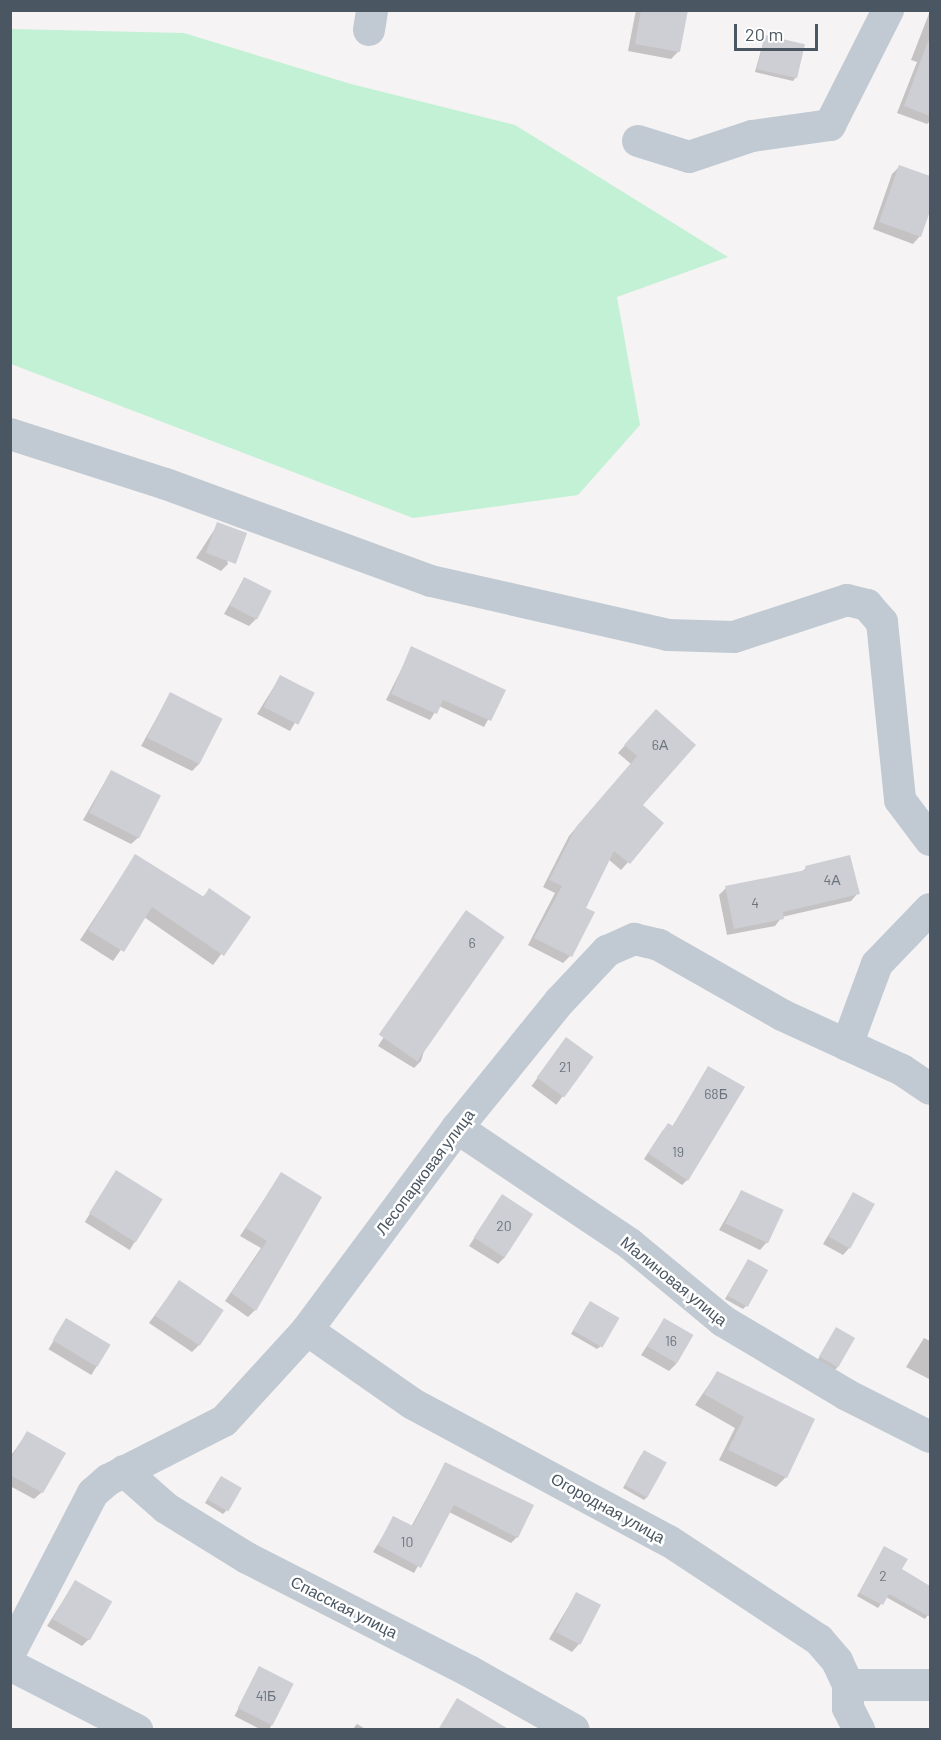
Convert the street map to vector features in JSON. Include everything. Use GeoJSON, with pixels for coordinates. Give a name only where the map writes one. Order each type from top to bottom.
{"type":"FeatureCollection","features":[{"type":"Feature","properties":{"kind":"street"},"geometry":{"type":"LineString","coordinates":[[639,141],[689,157],[752,136],[830,125],[888,10]]}},
{"type":"Feature","properties":{"kind":"street"},"geometry":{"type":"LineString","coordinates":[[10,434],[166,484],[431,580],[668,635],[734,637],[848,600],[867,605],[882,622],[900,800],[930,840]]}},
{"type":"Feature","properties":{"kind":"street"},"geometry":{"type":"LineString","coordinates":[[847,1045],[877,964],[930,909]]}},
{"type":"Feature","properties":{"kind":"street","name":"Лесопарковая улица"},"geometry":{"type":"LineString","coordinates":[[10,1653],[93,1493],[124,1471],[224,1421],[308,1329],[457,1128],[560,1001],[608,951],[634,939],[659,945],[782,1015],[902,1070],[930,1089]]}},
{"type":"Feature","properties":{"kind":"street","name":"Малиновая улица"},"geometry":{"type":"LineString","coordinates":[[457,1128],[630,1244],[723,1321],[847,1395],[930,1437]]}},
{"type":"Feature","properties":{"kind":"street","name":"Огородная улица"},"geometry":{"type":"LineString","coordinates":[[308,1329],[413,1404],[678,1547],[819,1640],[837,1660],[848,1685],[848,1708],[859,1730]]}},
{"type":"Feature","properties":{"kind":"street","name":"Спасская улица"},"geometry":{"type":"LineString","coordinates":[[124,1471],[166,1508],[247,1558],[469,1671],[574,1730]]}},
{"type":"Feature","properties":{"kind":"street"},"geometry":{"type":"LineString","coordinates":[[10,1665],[137,1730]]}},
{"type":"Feature","properties":{"kind":"street"},"geometry":{"type":"LineString","coordinates":[[848,1685],[930,1685]]}},
{"type":"Feature","properties":{"kind":"green space"},"geometry":{"type":"Polygon","coordinates":[[[11,29],[184,33],[351,84],[515,125],[728,257],[617,297],[640,425],[578,495],[413,518],[11,364],[11,29]]]}},
{"type":"Feature","properties":{"kind":"building"},"geometry":{"type":"Polygon","coordinates":[[[641,10],[688,10],[680,52],[635,44],[641,10]]]}},
{"type":"Feature","properties":{"kind":"building"},"geometry":{"type":"Polygon","coordinates":[[[765,35],[805,44],[797,78],[757,69],[765,35]]]}},
{"type":"Feature","properties":{"kind":"building"},"geometry":{"type":"Polygon","coordinates":[[[928,41],[930,41],[930,116],[904,106],[928,41]]]}},
{"type":"Feature","properties":{"kind":"building"},"geometry":{"type":"Polygon","coordinates":[[[899,165],[930,176],[930,211],[921,237],[879,222],[899,165]]]}},
{"type":"Feature","properties":{"kind":"building"},"geometry":{"type":"Polygon","coordinates":[[[217,522],[247,533],[236,564],[206,553],[217,522]]]}},
{"type":"Feature","properties":{"kind":"building"},"geometry":{"type":"Polygon","coordinates":[[[244,577],[272,591],[257,620],[229,606],[244,577]]]}},
{"type":"Feature","properties":{"kind":"building"},"geometry":{"type":"Polygon","coordinates":[[[411,646],[506,690],[491,721],[443,700],[437,714],[391,694],[411,646]]]}},
{"type":"Feature","properties":{"kind":"building"},"geometry":{"type":"Polygon","coordinates":[[[280,675],[315,693],[298,725],[264,707],[280,675]]]}},
{"type":"Feature","properties":{"kind":"building"},"geometry":{"type":"Polygon","coordinates":[[[170,692],[223,719],[199,764],[147,737],[170,692]]]}},
{"type":"Feature","properties":{"kind":"building"},"geometry":{"type":"Polygon","coordinates":[[[656,709],[696,745],[643,805],[664,823],[630,864],[614,851],[586,908],[595,912],[572,957],[534,938],[562,886],[549,880],[576,827],[637,756],[624,745],[656,709]]]}},
{"type":"Feature","properties":{"kind":"building"},"geometry":{"type":"Polygon","coordinates":[[[111,770],[161,795],[139,838],[89,813],[111,770]]]}},
{"type":"Feature","properties":{"kind":"building"},"geometry":{"type":"Polygon","coordinates":[[[135,854],[204,897],[209,888],[251,917],[224,956],[152,907],[124,952],[88,930],[135,854]]]}},
{"type":"Feature","properties":{"kind":"building"},"geometry":{"type":"Polygon","coordinates":[[[850,855],[860,894],[783,912],[784,919],[734,929],[725,886],[806,870],[805,866],[850,855]]]}},
{"type":"Feature","properties":{"kind":"building"},"geometry":{"type":"Polygon","coordinates":[[[466,910],[505,937],[417,1061],[379,1035],[466,910]]]}},
{"type":"Feature","properties":{"kind":"building"},"geometry":{"type":"Polygon","coordinates":[[[566,1037],[594,1057],[564,1097],[537,1077],[566,1037]]]}},
{"type":"Feature","properties":{"kind":"building"},"geometry":{"type":"Polygon","coordinates":[[[708,1066],[745,1087],[688,1181],[648,1153],[668,1123],[673,1126],[708,1066]]]}},
{"type":"Feature","properties":{"kind":"building"},"geometry":{"type":"Polygon","coordinates":[[[116,1170],[163,1199],[136,1242],[89,1213],[116,1170]]]}},
{"type":"Feature","properties":{"kind":"building"},"geometry":{"type":"Polygon","coordinates":[[[281,1172],[322,1197],[256,1311],[231,1293],[267,1241],[246,1228],[281,1172]]]}},
{"type":"Feature","properties":{"kind":"building"},"geometry":{"type":"Polygon","coordinates":[[[741,1190],[784,1210],[768,1243],[725,1224],[741,1190]]]}},
{"type":"Feature","properties":{"kind":"building"},"geometry":{"type":"Polygon","coordinates":[[[853,1192],[875,1204],[850,1249],[828,1237],[853,1192]]]}},
{"type":"Feature","properties":{"kind":"building"},"geometry":{"type":"Polygon","coordinates":[[[502,1194],[533,1214],[505,1258],[474,1238],[502,1194]]]}},
{"type":"Feature","properties":{"kind":"building"},"geometry":{"type":"Polygon","coordinates":[[[748,1259],[768,1270],[748,1307],[728,1296],[748,1259]]]}},
{"type":"Feature","properties":{"kind":"building"},"geometry":{"type":"Polygon","coordinates":[[[179,1280],[224,1310],[200,1346],[155,1316],[179,1280]]]}},
{"type":"Feature","properties":{"kind":"building"},"geometry":{"type":"Polygon","coordinates":[[[590,1301],[619,1318],[602,1347],[573,1330],[590,1301]]]}},
{"type":"Feature","properties":{"kind":"building"},"geometry":{"type":"Polygon","coordinates":[[[66,1318],[111,1345],[97,1367],[53,1340],[66,1318]]]}},
{"type":"Feature","properties":{"kind":"building"},"geometry":{"type":"Polygon","coordinates":[[[664,1318],[693,1335],[677,1364],[648,1347],[664,1318]]]}},
{"type":"Feature","properties":{"kind":"building"},"geometry":{"type":"Polygon","coordinates":[[[836,1327],[855,1338],[838,1367],[819,1356],[836,1327]]]}},
{"type":"Feature","properties":{"kind":"building"},"geometry":{"type":"Polygon","coordinates":[[[717,1371],[815,1419],[787,1478],[728,1450],[744,1417],[704,1394],[717,1371]]]}},
{"type":"Feature","properties":{"kind":"building"},"geometry":{"type":"Polygon","coordinates":[[[27,1431],[66,1453],[43,1493],[10,1475],[10,1460],[27,1431]]]}},
{"type":"Feature","properties":{"kind":"building"},"geometry":{"type":"Polygon","coordinates":[[[644,1450],[667,1463],[647,1498],[625,1485],[644,1450]]]}},
{"type":"Feature","properties":{"kind":"building"},"geometry":{"type":"Polygon","coordinates":[[[445,1462],[534,1505],[518,1538],[454,1505],[421,1568],[378,1545],[393,1516],[413,1526],[445,1462]]]}},
{"type":"Feature","properties":{"kind":"building"},"geometry":{"type":"Polygon","coordinates":[[[221,1476],[242,1488],[228,1511],[208,1499],[221,1476]]]}},
{"type":"Feature","properties":{"kind":"building"},"geometry":{"type":"Polygon","coordinates":[[[884,1546],[908,1559],[902,1569],[930,1586],[930,1617],[889,1594],[883,1605],[859,1593],[884,1546]]]}},
{"type":"Feature","properties":{"kind":"building"},"geometry":{"type":"Polygon","coordinates":[[[75,1580],[112,1602],[90,1640],[52,1619],[75,1580]]]}},
{"type":"Feature","properties":{"kind":"building"},"geometry":{"type":"Polygon","coordinates":[[[576,1592],[601,1605],[581,1645],[556,1632],[576,1592]]]}},
{"type":"Feature","properties":{"kind":"building"},"geometry":{"type":"Polygon","coordinates":[[[259,1666],[294,1684],[272,1726],[238,1708],[259,1666]]]}},
{"type":"Feature","properties":{"kind":"building"},"geometry":{"type":"Polygon","coordinates":[[[457,1698],[510,1730],[438,1730],[457,1698]]]}}]}
